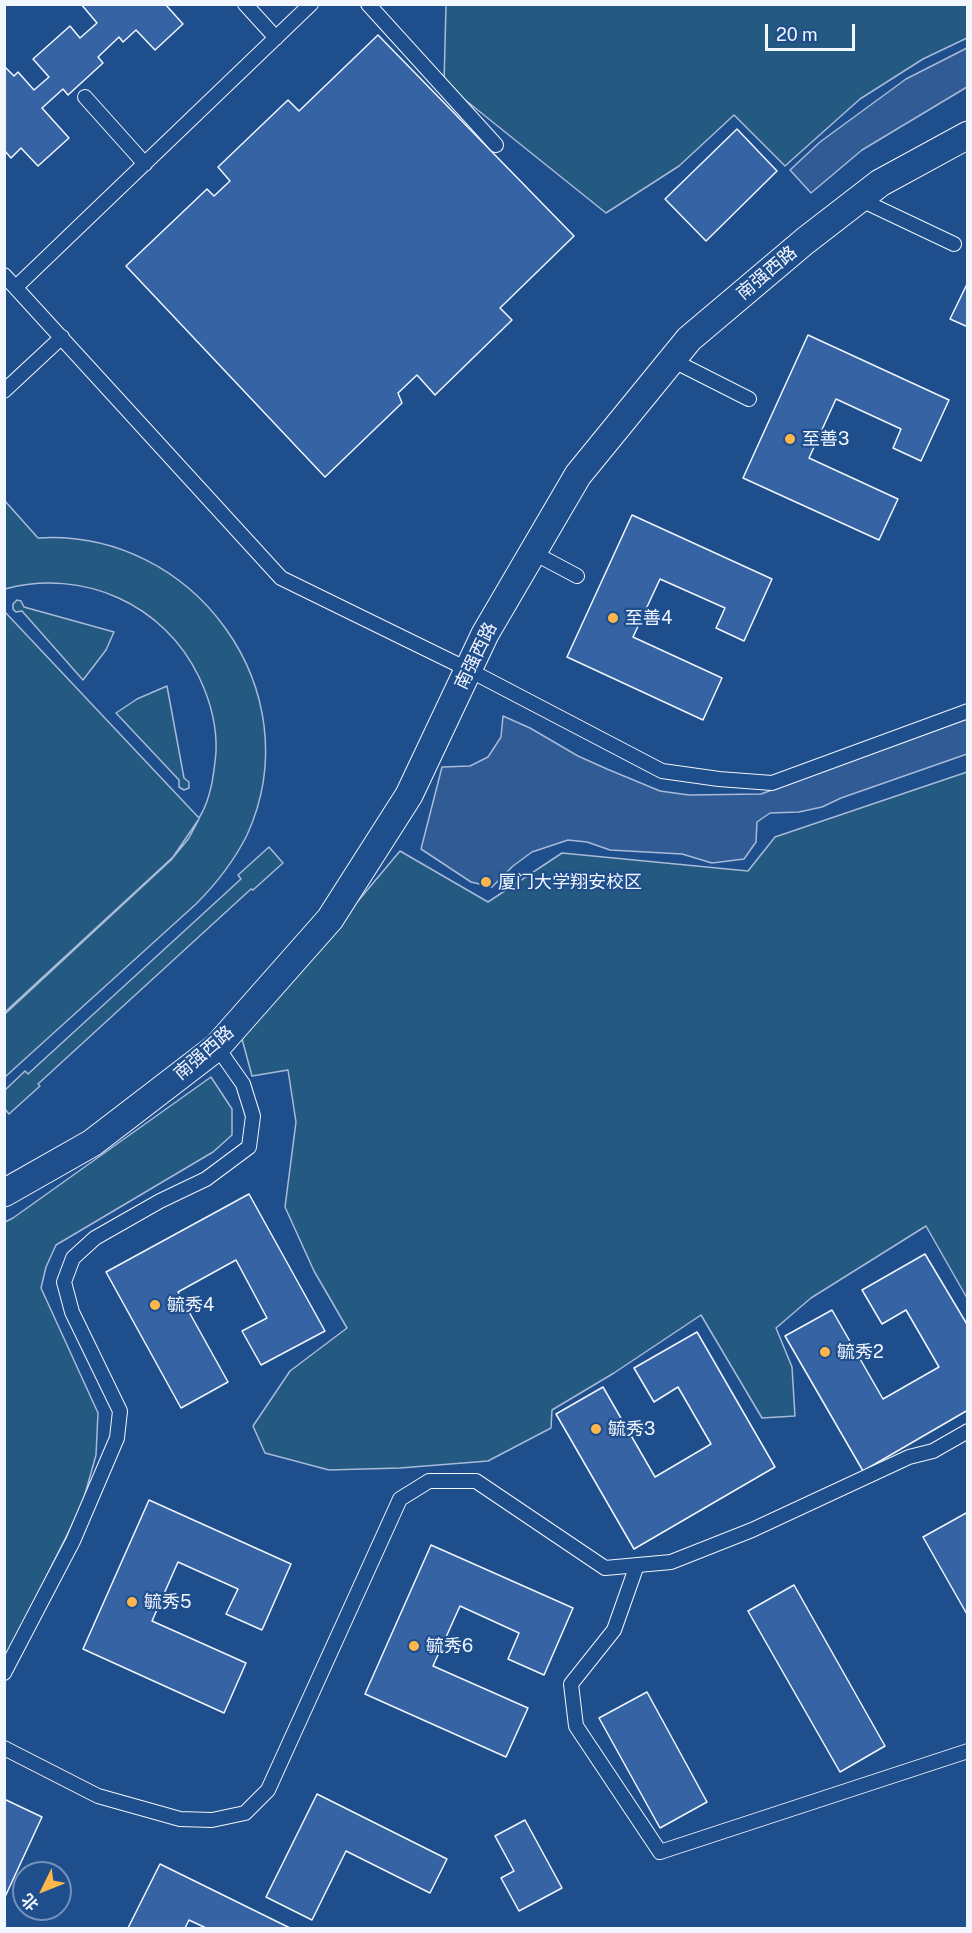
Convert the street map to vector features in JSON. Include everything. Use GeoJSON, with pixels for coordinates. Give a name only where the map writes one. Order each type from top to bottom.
{"type":"FeatureCollection","features":[{"type":"Feature","properties":{"kind":"street","name":"南强西路"},"geometry":{"type":"LineString","coordinates":[[4,1193],[92,1143],[217,1047],[330,919],[408,795],[485,634],[578,475],[689,339],[805,241],[880,183],[968,135]]}},
{"type":"Feature","properties":{"kind":"lane"},"geometry":{"type":"LineString","coordinates":[[245,4],[276,38]]}},
{"type":"Feature","properties":{"kind":"lane"},"geometry":{"type":"LineString","coordinates":[[16,287],[311,4]]}},
{"type":"Feature","properties":{"kind":"lane"},"geometry":{"type":"LineString","coordinates":[[368,4],[496,145]]}},
{"type":"Feature","properties":{"kind":"lane"},"geometry":{"type":"LineString","coordinates":[[84,97],[145,164]]}},
{"type":"Feature","properties":{"kind":"lane"},"geometry":{"type":"LineString","coordinates":[[859,199],[954,244]]}},
{"type":"Feature","properties":{"kind":"lane"},"geometry":{"type":"LineString","coordinates":[[4,274],[281,578],[469,670],[662,771],[772,783],[968,711]]}},
{"type":"Feature","properties":{"kind":"lane"},"geometry":{"type":"LineString","coordinates":[[4,391],[62,337]]}},
{"type":"Feature","properties":{"kind":"lane"},"geometry":{"type":"LineString","coordinates":[[672,360],[749,399]]}},
{"type":"Feature","properties":{"kind":"lane"},"geometry":{"type":"LineString","coordinates":[[532,552],[577,576]]}},
{"type":"Feature","properties":{"kind":"lane"},"geometry":{"type":"LineString","coordinates":[[4,1674],[73,1541],[117,1438],[120,1411],[72,1312],[64,1282],[74,1258],[95,1238],[160,1201],[206,1179],[249,1147],[253,1116],[243,1084],[217,1047]]}},
{"type":"Feature","properties":{"kind":"lane"},"geometry":{"type":"LineString","coordinates":[[4,1748],[98,1796],[180,1819],[212,1820],[244,1813],[268,1790],[400,1499],[429,1481],[476,1481],[605,1568],[671,1563],[752,1530],[909,1457],[933,1451],[968,1431]]}},
{"type":"Feature","properties":{"kind":"lane"},"geometry":{"type":"LineString","coordinates":[[637,1565],[614,1630],[571,1684],[576,1726],[660,1852],[968,1751]]}},
{"type":"Feature","properties":{"kind":"shaded area"},"geometry":{"type":"Polygon","coordinates":[[[446,5],[967,5],[967,38],[923,59],[860,99],[785,166],[734,115],[679,166],[606,213],[444,83],[446,5]]]}},
{"type":"Feature","properties":{"kind":"shaded area"},"geometry":{"type":"Polygon","coordinates":[[[967,48],[967,87],[862,150],[811,193],[790,170],[820,142],[906,79],[967,48]]]}},
{"type":"Feature","properties":{"kind":"shaded area"},"geometry":{"type":"Polygon","coordinates":[[[5,501],[38,538],[94,542],[146,560],[190,590],[226,629],[251,675],[264,726],[263,780],[247,835],[224,872],[196,904],[5,1077],[5,1014],[171,860],[189,838],[199,819],[173,857],[5,1012],[5,612],[199,818],[211,786],[216,743],[212,714],[199,677],[184,651],[165,630],[143,612],[118,598],[91,588],[63,584],[34,584],[5,589],[5,501]]]}},
{"type":"Feature","properties":{"kind":"shaded area"},"geometry":{"type":"Polygon","coordinates":[[[17,600],[21,601],[24,607],[114,632],[106,650],[83,680],[22,611],[16,612],[13,609],[13,604],[17,600]]]}},
{"type":"Feature","properties":{"kind":"shaded area"},"geometry":{"type":"Polygon","coordinates":[[[167,686],[184,778],[189,782],[189,788],[184,790],[179,787],[179,780],[116,713],[137,699],[167,686]]]}},
{"type":"Feature","properties":{"kind":"shaded area"},"geometry":{"type":"Polygon","coordinates":[[[503,716],[607,769],[660,791],[689,795],[761,794],[967,719],[967,754],[841,798],[822,807],[799,812],[770,813],[757,822],[756,842],[744,859],[712,863],[682,854],[610,850],[587,842],[568,840],[532,852],[513,866],[492,887],[471,882],[421,849],[442,767],[470,766],[488,757],[501,737],[503,716]]]}},
{"type":"Feature","properties":{"kind":"shaded area"},"geometry":{"type":"Polygon","coordinates":[[[967,772],[967,1298],[926,1226],[811,1298],[776,1328],[792,1367],[795,1416],[762,1418],[701,1315],[614,1373],[552,1410],[551,1428],[488,1461],[400,1468],[329,1470],[265,1453],[253,1426],[290,1371],[347,1328],[314,1271],[285,1207],[296,1122],[288,1070],[252,1076],[242,1039],[400,851],[488,902],[562,853],[748,871],[775,837],[967,772]]]}},
{"type":"Feature","properties":{"kind":"shaded area"},"geometry":{"type":"Polygon","coordinates":[[[269,847],[283,863],[253,890],[251,889],[38,1084],[40,1086],[9,1114],[5,1109],[5,1090],[25,1071],[28,1074],[241,879],[238,875],[269,847]]]}},
{"type":"Feature","properties":{"kind":"shaded area"},"geometry":{"type":"Polygon","coordinates":[[[211,1077],[232,1109],[232,1135],[213,1152],[56,1245],[46,1267],[41,1288],[98,1413],[96,1455],[82,1505],[5,1659],[5,1222],[211,1077]]]}},
{"type":"Feature","properties":{"kind":"building"},"geometry":{"type":"Polygon","coordinates":[[[81,4],[165,4],[183,24],[155,50],[136,30],[123,42],[119,37],[98,57],[103,63],[68,95],[63,89],[42,108],[69,138],[38,166],[21,148],[11,158],[4,150],[4,66],[14,76],[18,72],[34,90],[49,77],[33,59],[70,26],[80,38],[97,23],[81,4]]]}},
{"type":"Feature","properties":{"kind":"building"},"geometry":{"type":"Polygon","coordinates":[[[378,35],[574,236],[500,308],[512,320],[435,395],[417,375],[398,393],[402,403],[325,477],[126,266],[207,189],[214,196],[230,181],[218,167],[288,100],[299,111],[378,35]]]}},
{"type":"Feature","properties":{"kind":"building"},"geometry":{"type":"Polygon","coordinates":[[[737,129],[777,171],[706,241],[665,199],[737,129]]]}},
{"type":"Feature","properties":{"kind":"building"},"geometry":{"type":"Polygon","coordinates":[[[968,282],[968,327],[950,319],[968,282]]]}},
{"type":"Feature","properties":{"kind":"building","name":"至善3"},"geometry":{"type":"Polygon","coordinates":[[[808,335],[949,400],[921,461],[893,448],[901,429],[836,399],[809,458],[898,499],[879,540],[743,478],[808,335]]]}},
{"type":"Feature","properties":{"kind":"building","name":"至善4"},"geometry":{"type":"Polygon","coordinates":[[[632,515],[772,579],[744,641],[716,628],[725,608],[660,579],[633,637],[722,678],[703,720],[567,657],[632,515]]]}},
{"type":"Feature","properties":{"kind":"building","name":"毓秀4"},"geometry":{"type":"Polygon","coordinates":[[[249,1194],[325,1331],[261,1365],[242,1331],[267,1318],[236,1260],[178,1292],[228,1382],[181,1408],[106,1272],[249,1194]]]}},
{"type":"Feature","properties":{"kind":"building","name":"毓秀2"},"geometry":{"type":"Polygon","coordinates":[[[925,1254],[968,1326],[968,1410],[863,1471],[785,1336],[832,1310],[883,1399],[939,1367],[906,1310],[882,1324],[862,1290],[925,1254]]]}},
{"type":"Feature","properties":{"kind":"building","name":"毓秀3"},"geometry":{"type":"Polygon","coordinates":[[[697,1332],[775,1467],[634,1549],[556,1414],[603,1387],[655,1477],[711,1444],[678,1387],[654,1402],[634,1368],[697,1332]]]}},
{"type":"Feature","properties":{"kind":"building","name":"毓秀5"},"geometry":{"type":"Polygon","coordinates":[[[149,1500],[291,1564],[262,1630],[226,1614],[238,1589],[178,1562],[152,1621],[246,1663],[224,1713],[83,1649],[149,1500]]]}},
{"type":"Feature","properties":{"kind":"building"},"geometry":{"type":"Polygon","coordinates":[[[968,1512],[968,1616],[923,1537],[968,1512]]]}},
{"type":"Feature","properties":{"kind":"building","name":"毓秀6"},"geometry":{"type":"Polygon","coordinates":[[[431,1545],[573,1608],[544,1675],[508,1659],[519,1633],[460,1606],[433,1666],[528,1708],[506,1757],[365,1694],[431,1545]]]}},
{"type":"Feature","properties":{"kind":"building"},"geometry":{"type":"Polygon","coordinates":[[[794,1585],[885,1746],[840,1772],[748,1611],[794,1585]]]}},
{"type":"Feature","properties":{"kind":"building"},"geometry":{"type":"Polygon","coordinates":[[[647,1692],[707,1802],[660,1828],[599,1718],[647,1692]]]}},
{"type":"Feature","properties":{"kind":"building"},"geometry":{"type":"Polygon","coordinates":[[[317,1794],[447,1859],[430,1893],[346,1851],[312,1920],[266,1897],[317,1794]]]}},
{"type":"Feature","properties":{"kind":"building"},"geometry":{"type":"Polygon","coordinates":[[[4,1799],[42,1817],[22,1861],[12,1861],[12,1882],[4,1899],[4,1799]]]}},
{"type":"Feature","properties":{"kind":"building"},"geometry":{"type":"Polygon","coordinates":[[[525,1820],[562,1888],[519,1911],[501,1878],[514,1871],[495,1836],[525,1820]]]}},
{"type":"Feature","properties":{"kind":"building"},"geometry":{"type":"Polygon","coordinates":[[[160,1864],[290,1928],[206,1928],[189,1920],[185,1928],[128,1928],[160,1864]]]}},
{"type":"Feature","properties":{"kind":"place","name":"至善3"},"geometry":{"type":"Point","coordinates":[790,439]}},
{"type":"Feature","properties":{"kind":"place","name":"至善4"},"geometry":{"type":"Point","coordinates":[613,618]}},
{"type":"Feature","properties":{"kind":"place","name":"厦门大学翔安校区"},"geometry":{"type":"Point","coordinates":[486,882]}},
{"type":"Feature","properties":{"kind":"place","name":"毓秀4"},"geometry":{"type":"Point","coordinates":[155,1305]}},
{"type":"Feature","properties":{"kind":"place","name":"毓秀2"},"geometry":{"type":"Point","coordinates":[825,1352]}},
{"type":"Feature","properties":{"kind":"place","name":"毓秀3"},"geometry":{"type":"Point","coordinates":[596,1429]}},
{"type":"Feature","properties":{"kind":"place","name":"毓秀5"},"geometry":{"type":"Point","coordinates":[132,1602]}},
{"type":"Feature","properties":{"kind":"place","name":"毓秀6"},"geometry":{"type":"Point","coordinates":[414,1646]}}]}
